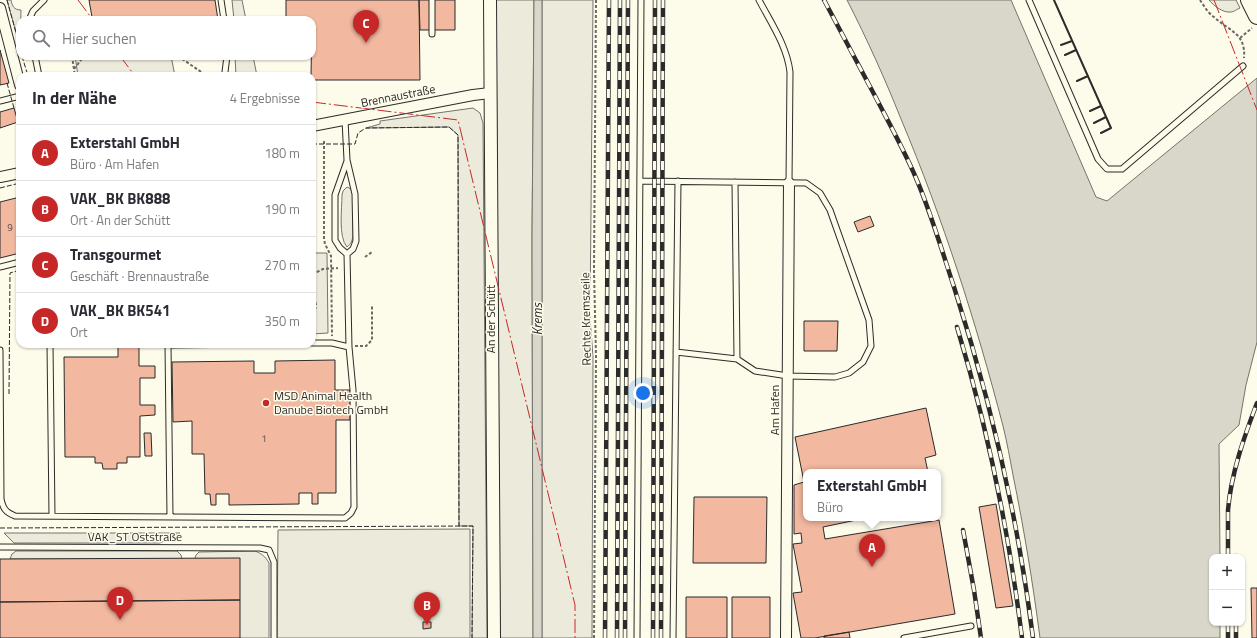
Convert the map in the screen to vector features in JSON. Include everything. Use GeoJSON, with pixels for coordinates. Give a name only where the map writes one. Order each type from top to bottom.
{"type":"FeatureCollection","features":[{"type":"Feature","properties":{"kind":"highway"},"geometry":{"type":"LineString","coordinates":[[1249,0],[1256,20]]}},
{"type":"Feature","properties":{"kind":"street","name":"An der Schütt"},"geometry":{"type":"LineString","coordinates":[[490,0],[494,638]]}},
{"type":"Feature","properties":{"kind":"street"},"geometry":{"type":"LineString","coordinates":[[0,8],[17,72]]}},
{"type":"Feature","properties":{"kind":"street","name":"Brennaustraße"},"geometry":{"type":"LineString","coordinates":[[316,125],[490,93]]}},
{"type":"Feature","properties":{"kind":"street"},"geometry":{"type":"LineString","coordinates":[[0,178],[16,174]]}},
{"type":"Feature","properties":{"kind":"street","name":"Am Hafen"},"geometry":{"type":"LineString","coordinates":[[786,638],[789,183]]}},
{"type":"Feature","properties":{"kind":"lane"},"geometry":{"type":"LineString","coordinates":[[31,16],[33,11],[44,0]]}},
{"type":"Feature","properties":{"kind":"lane"},"geometry":{"type":"LineString","coordinates":[[221,0],[223,16]]}},
{"type":"Feature","properties":{"kind":"lane"},"geometry":{"type":"LineString","coordinates":[[432,0],[432,34]]}},
{"type":"Feature","properties":{"kind":"lane"},"geometry":{"type":"LineString","coordinates":[[637,638],[641,0]]}},
{"type":"Feature","properties":{"kind":"lane"},"geometry":{"type":"LineString","coordinates":[[759,0],[784,49],[790,72],[789,183]]}},
{"type":"Feature","properties":{"kind":"lane"},"geometry":{"type":"LineString","coordinates":[[1029,0],[1098,159],[1107,170],[1122,169],[1243,66]]}},
{"type":"Feature","properties":{"kind":"lane"},"geometry":{"type":"LineString","coordinates":[[36,60],[38,72]]}},
{"type":"Feature","properties":{"kind":"lane"},"geometry":{"type":"LineString","coordinates":[[225,72],[227,60]]}},
{"type":"Feature","properties":{"kind":"lane"},"geometry":{"type":"LineString","coordinates":[[0,101],[16,97]]}},
{"type":"Feature","properties":{"kind":"lane"},"geometry":{"type":"LineString","coordinates":[[346,120],[347,160],[355,194],[356,241],[353,249],[347,254]]}},
{"type":"Feature","properties":{"kind":"lane"},"geometry":{"type":"LineString","coordinates":[[0,350],[1,499],[3,507],[8,513],[15,516],[345,518],[351,513],[354,507],[354,398],[349,347],[347,254],[340,248],[335,240],[335,195],[347,160]]}},
{"type":"Feature","properties":{"kind":"lane"},"geometry":{"type":"LineString","coordinates":[[640,181],[806,183],[820,193],[830,210],[869,320],[871,346],[863,362],[849,374],[835,377],[788,376],[755,371],[737,359],[676,352]]}},
{"type":"Feature","properties":{"kind":"lane"},"geometry":{"type":"LineString","coordinates":[[673,638],[678,182]]}},
{"type":"Feature","properties":{"kind":"lane"},"geometry":{"type":"LineString","coordinates":[[736,182],[737,359]]}},
{"type":"Feature","properties":{"kind":"lane"},"geometry":{"type":"LineString","coordinates":[[0,267],[16,263]]}},
{"type":"Feature","properties":{"kind":"lane"},"geometry":{"type":"LineString","coordinates":[[316,343],[332,343],[349,347]]}},
{"type":"Feature","properties":{"kind":"lane"},"geometry":{"type":"LineString","coordinates":[[50,348],[52,516]]}},
{"type":"Feature","properties":{"kind":"lane"},"geometry":{"type":"LineString","coordinates":[[168,348],[170,516]]}},
{"type":"Feature","properties":{"kind":"lane","name":"VAK_ST Oststraße"},"geometry":{"type":"LineString","coordinates":[[0,547],[260,548],[269,550],[274,562],[274,638]]}},
{"type":"Feature","properties":{"kind":"lane"},"geometry":{"type":"LineString","coordinates":[[904,638],[972,626]]}},
{"type":"Feature","properties":{"kind":"path","name":"Rechte Kremszeile"},"geometry":{"type":"LineString","coordinates":[[594,638],[596,0]]}},
{"type":"Feature","properties":{"kind":"path"},"geometry":{"type":"LineString","coordinates":[[1200,0],[1214,18],[1230,28],[1240,38],[1244,52],[1243,66]]}},
{"type":"Feature","properties":{"kind":"path"},"geometry":{"type":"LineString","coordinates":[[1240,38],[1256,20]]}},
{"type":"Feature","properties":{"kind":"path"},"geometry":{"type":"LineString","coordinates":[[73,60],[74,72]]}},
{"type":"Feature","properties":{"kind":"path"},"geometry":{"type":"LineString","coordinates":[[74,69],[81,60]]}},
{"type":"Feature","properties":{"kind":"path"},"geometry":{"type":"LineString","coordinates":[[184,60],[201,72]]}},
{"type":"Feature","properties":{"kind":"path"},"geometry":{"type":"LineString","coordinates":[[365,258],[372,252]]}},
{"type":"Feature","properties":{"kind":"path"},"geometry":{"type":"LineString","coordinates":[[316,272],[323,269],[338,268]]}},
{"type":"Feature","properties":{"kind":"path"},"geometry":{"type":"LineString","coordinates":[[349,347],[366,346],[372,340],[372,306]]}},
{"type":"Feature","properties":{"kind":"shaded area"},"geometry":{"type":"Polygon","coordinates":[[[7,0],[11,0],[14,7],[21,10],[21,16],[16,16],[16,33],[7,0]]]}},
{"type":"Feature","properties":{"kind":"shaded area"},"geometry":{"type":"Polygon","coordinates":[[[232,0],[242,0],[245,16],[234,16],[232,0]]]}},
{"type":"Feature","properties":{"kind":"shaded area"},"geometry":{"type":"Polygon","coordinates":[[[496,0],[534,0],[532,238],[533,638],[500,638],[496,0]]]}},
{"type":"Feature","properties":{"kind":"shaded area"},"geometry":{"type":"Polygon","coordinates":[[[542,0],[593,0],[590,317],[593,357],[592,638],[542,638],[542,0]]]}},
{"type":"Feature","properties":{"kind":"shaded area"},"geometry":{"type":"Polygon","coordinates":[[[1209,0],[1236,0],[1240,8],[1232,12],[1228,12],[1216,7],[1209,0]]]}},
{"type":"Feature","properties":{"kind":"shaded area"},"geometry":{"type":"Polygon","coordinates":[[[76,60],[172,60],[174,72],[77,72],[76,60]]]}},
{"type":"Feature","properties":{"kind":"shaded area"},"geometry":{"type":"Polygon","coordinates":[[[235,60],[254,60],[256,72],[236,72],[235,60]]]}},
{"type":"Feature","properties":{"kind":"shaded area"},"geometry":{"type":"Polygon","coordinates":[[[473,108],[480,113],[483,123],[487,638],[472,638],[473,526],[459,526],[458,135],[449,127],[366,128],[380,124],[380,121],[473,108]]]}},
{"type":"Feature","properties":{"kind":"shaded area"},"geometry":{"type":"Polygon","coordinates":[[[347,187],[351,189],[353,195],[353,236],[347,247],[342,236],[341,222],[342,195],[343,191],[347,187]]]}},
{"type":"Feature","properties":{"kind":"shaded area"},"geometry":{"type":"Polygon","coordinates":[[[316,253],[327,253],[328,333],[316,334],[316,253]]]}},
{"type":"Feature","properties":{"kind":"shaded area"},"geometry":{"type":"Polygon","coordinates":[[[470,529],[470,638],[277,638],[278,530],[470,529]]]}},
{"type":"Feature","properties":{"kind":"shaded area"},"geometry":{"type":"Polygon","coordinates":[[[4,533],[180,533],[160,543],[14,543],[4,533]]]}},
{"type":"Feature","properties":{"kind":"shaded area"},"geometry":{"type":"Polygon","coordinates":[[[16,551],[177,551],[181,555],[182,559],[10,559],[12,554],[16,551]]]}},
{"type":"Feature","properties":{"kind":"shaded area"},"geometry":{"type":"Polygon","coordinates":[[[255,551],[260,553],[269,563],[269,638],[240,638],[195,558],[199,552],[255,551]]]}},
{"type":"Feature","properties":{"kind":"water","name":"Krems"},"geometry":{"type":"Polygon","coordinates":[[[534,0],[542,0],[542,638],[533,638],[532,238],[534,0]]]}},
{"type":"Feature","properties":{"kind":"water"},"geometry":{"type":"Polygon","coordinates":[[[847,0],[1011,0],[1096,197],[1107,201],[1257,78],[1257,342],[1246,385],[1239,425],[1219,444],[1220,554],[1209,554],[1209,626],[1220,626],[1220,638],[1040,638],[1025,536],[1006,438],[982,348],[958,271],[931,195],[895,104],[862,29],[847,0]]]}},
{"type":"Feature","properties":{"kind":"building"},"geometry":{"type":"Polygon","coordinates":[[[89,0],[215,0],[217,16],[92,16],[89,0]]]}},
{"type":"Feature","properties":{"kind":"building"},"geometry":{"type":"Polygon","coordinates":[[[286,0],[419,0],[420,80],[316,80],[316,72],[311,72],[311,60],[316,60],[316,16],[286,16],[286,0]]]}},
{"type":"Feature","properties":{"kind":"building"},"geometry":{"type":"Polygon","coordinates":[[[419,0],[455,0],[455,30],[420,30],[419,0]]]}},
{"type":"Feature","properties":{"kind":"building"},"geometry":{"type":"Polygon","coordinates":[[[0,50],[9,83],[0,85],[0,50]]]}},
{"type":"Feature","properties":{"kind":"building"},"geometry":{"type":"Polygon","coordinates":[[[14,108],[16,123],[0,128],[0,112],[14,108]]]}},
{"type":"Feature","properties":{"kind":"building"},"geometry":{"type":"Polygon","coordinates":[[[16,198],[16,254],[0,258],[0,202],[16,198]]]}},
{"type":"Feature","properties":{"kind":"building"},"geometry":{"type":"Polygon","coordinates":[[[870,216],[874,226],[858,232],[854,222],[870,216]]]}},
{"type":"Feature","properties":{"kind":"building"},"geometry":{"type":"Polygon","coordinates":[[[804,321],[838,321],[837,351],[804,351],[804,321]]]}},
{"type":"Feature","properties":{"kind":"building"},"geometry":{"type":"Polygon","coordinates":[[[118,348],[139,348],[139,366],[155,366],[155,378],[140,378],[140,405],[155,405],[155,415],[140,416],[140,457],[127,457],[127,463],[117,463],[117,469],[103,469],[102,463],[95,463],[95,457],[65,457],[64,357],[118,357],[118,348]]]}},
{"type":"Feature","properties":{"kind":"building"},"geometry":{"type":"Polygon","coordinates":[[[335,360],[335,390],[350,390],[350,420],[336,420],[336,493],[318,493],[318,504],[312,504],[312,493],[299,493],[299,504],[229,505],[229,494],[216,494],[216,505],[211,505],[210,494],[205,494],[204,454],[192,454],[192,421],[173,422],[172,362],[254,361],[254,373],[275,373],[275,361],[335,360]]]}},
{"type":"Feature","properties":{"kind":"building"},"geometry":{"type":"Polygon","coordinates":[[[926,408],[936,455],[925,458],[927,469],[803,469],[803,477],[795,437],[926,408]]]}},
{"type":"Feature","properties":{"kind":"building"},"geometry":{"type":"Polygon","coordinates":[[[144,433],[151,433],[152,456],[145,456],[144,433]]]}},
{"type":"Feature","properties":{"kind":"building"},"geometry":{"type":"Polygon","coordinates":[[[803,482],[803,521],[852,521],[823,527],[825,539],[939,521],[955,614],[815,638],[801,638],[793,593],[802,592],[793,544],[802,543],[801,533],[794,534],[794,485],[803,482]]]}},
{"type":"Feature","properties":{"kind":"building"},"geometry":{"type":"Polygon","coordinates":[[[694,497],[767,497],[766,563],[693,563],[694,497]]]}},
{"type":"Feature","properties":{"kind":"building"},"geometry":{"type":"Polygon","coordinates":[[[996,504],[1013,606],[996,608],[979,507],[996,504]]]}},
{"type":"Feature","properties":{"kind":"building"},"geometry":{"type":"Polygon","coordinates":[[[240,558],[240,600],[0,602],[0,559],[240,558]]]}},
{"type":"Feature","properties":{"kind":"building"},"geometry":{"type":"Polygon","coordinates":[[[1251,588],[1257,588],[1257,638],[1252,638],[1251,588]]]}},
{"type":"Feature","properties":{"kind":"building"},"geometry":{"type":"Polygon","coordinates":[[[686,597],[727,597],[727,638],[686,638],[686,597]]]}},
{"type":"Feature","properties":{"kind":"building"},"geometry":{"type":"Polygon","coordinates":[[[732,597],[770,597],[770,638],[732,638],[732,597]]]}},
{"type":"Feature","properties":{"kind":"building"},"geometry":{"type":"Polygon","coordinates":[[[240,600],[240,638],[0,638],[0,602],[240,600]]]}},
{"type":"Feature","properties":{"kind":"building"},"geometry":{"type":"Polygon","coordinates":[[[423,622],[431,622],[431,628],[423,629],[423,622]]]}},
{"type":"Feature","properties":{"kind":"building"},"geometry":{"type":"Polygon","coordinates":[[[849,632],[850,638],[824,638],[824,636],[849,632]]]}},
{"type":"Feature","properties":{"kind":"railway"},"geometry":{"type":"LineString","coordinates":[[605,638],[609,0]]}},
{"type":"Feature","properties":{"kind":"railway"},"geometry":{"type":"LineString","coordinates":[[617,638],[620,0]]}},
{"type":"Feature","properties":{"kind":"railway"},"geometry":{"type":"LineString","coordinates":[[625,638],[628,0]]}},
{"type":"Feature","properties":{"kind":"railway"},"geometry":{"type":"LineString","coordinates":[[653,638],[655,0]]}},
{"type":"Feature","properties":{"kind":"railway"},"geometry":{"type":"LineString","coordinates":[[661,638],[663,0]]}},
{"type":"Feature","properties":{"kind":"railway"},"geometry":{"type":"LineString","coordinates":[[824,0],[875,96],[916,178],[941,246],[980,373],[1002,461],[1020,549],[1033,638]]}},
{"type":"Feature","properties":{"kind":"railway"},"geometry":{"type":"LineString","coordinates":[[957,327],[988,443],[996,481],[1011,559],[1022,638]]}},
{"type":"Feature","properties":{"kind":"railway"},"geometry":{"type":"LineString","coordinates":[[1228,554],[1228,510],[1232,483],[1243,442],[1257,403]]}},
{"type":"Feature","properties":{"kind":"railway"},"geometry":{"type":"LineString","coordinates":[[963,530],[981,638]]}},
{"type":"Feature","properties":{"kind":"railway"},"geometry":{"type":"LineString","coordinates":[[1228,626],[1228,638]]}},
{"type":"Feature","properties":{"kind":"railway"},"geometry":{"type":"LineString","coordinates":[[1236,626],[1236,638]]}},
{"type":"Feature","properties":{"kind":"fence"},"geometry":{"type":"LineString","coordinates":[[7,0],[16,33]]}},
{"type":"Feature","properties":{"kind":"fence"},"geometry":{"type":"LineString","coordinates":[[23,60],[27,72]]}},
{"type":"Feature","properties":{"kind":"fence"},"geometry":{"type":"LineString","coordinates":[[7,83],[14,108]]}},
{"type":"Feature","properties":{"kind":"fence"},"geometry":{"type":"LineString","coordinates":[[316,144],[355,144],[358,133],[366,128],[449,127],[458,135],[459,526]]}},
{"type":"Feature","properties":{"kind":"fence"},"geometry":{"type":"LineString","coordinates":[[0,188],[16,184]]}},
{"type":"Feature","properties":{"kind":"fence"},"geometry":{"type":"LineString","coordinates":[[9,394],[10,273],[16,271]]}},
{"type":"Feature","properties":{"kind":"fence"},"geometry":{"type":"LineString","coordinates":[[0,528],[473,526],[472,638]]}},
{"type":"Feature","properties":{"kind":"wall"},"geometry":{"type":"LineString","coordinates":[[1054,0],[1111,128],[1101,133]]}},
{"type":"Feature","properties":{"kind":"wall"},"geometry":{"type":"LineString","coordinates":[[1061,45],[1072,41]]}},
{"type":"Feature","properties":{"kind":"wall"},"geometry":{"type":"LineString","coordinates":[[1065,55],[1076,50]]}},
{"type":"Feature","properties":{"kind":"wall"},"geometry":{"type":"LineString","coordinates":[[1077,81],[1088,76]]}},
{"type":"Feature","properties":{"kind":"wall"},"geometry":{"type":"LineString","coordinates":[[1090,111],[1101,106]]}},
{"type":"Feature","properties":{"kind":"wall"},"geometry":{"type":"LineString","coordinates":[[1094,123],[1106,117]]}},
{"type":"Feature","properties":{"kind":"power"},"geometry":{"type":"LineString","coordinates":[[78,0],[90,16]]}},
{"type":"Feature","properties":{"kind":"power"},"geometry":{"type":"LineString","coordinates":[[1214,0],[1257,110]]}},
{"type":"Feature","properties":{"kind":"power"},"geometry":{"type":"LineString","coordinates":[[123,60],[132,72]]}},
{"type":"Feature","properties":{"kind":"power"},"geometry":{"type":"LineString","coordinates":[[316,102],[458,120],[575,605],[575,638]]}},
{"type":"Feature","properties":{"kind":"place","name":"Transgourmet"},"geometry":{"type":"Point","coordinates":[366,43]}},
{"type":"Feature","properties":{"kind":"place","name":"MSD Animal Health Danube Biotech GmbH"},"geometry":{"type":"Point","coordinates":[266,403]}},
{"type":"Feature","properties":{"kind":"place","name":"Exterstahl GmbH"},"geometry":{"type":"Point","coordinates":[872,567]}},
{"type":"Feature","properties":{"kind":"place","name":"VAK_BK BK541"},"geometry":{"type":"Point","coordinates":[120,620]}},
{"type":"Feature","properties":{"kind":"place","name":"VAK_BK BK888"},"geometry":{"type":"Point","coordinates":[427,625]}}]}
